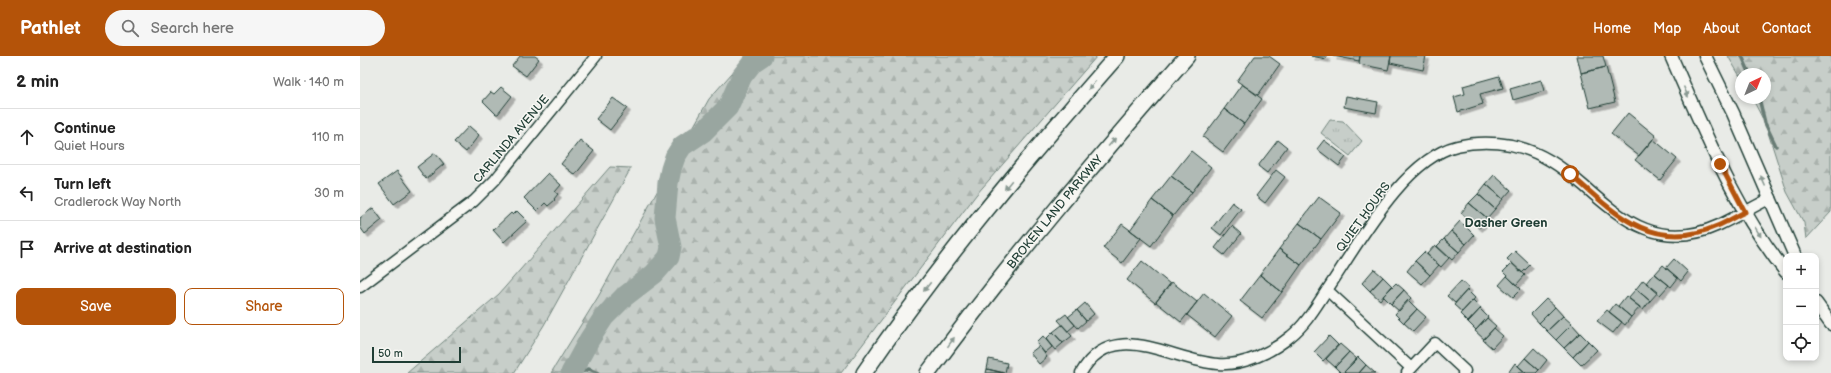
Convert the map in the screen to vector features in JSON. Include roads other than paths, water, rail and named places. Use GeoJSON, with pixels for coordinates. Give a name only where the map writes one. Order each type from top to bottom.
{"type":"FeatureCollection","features":[{"type":"Feature","properties":{"kind":"main road"},"geometry":{"type":"LineString","coordinates":[[864,373],[927,286],[1042,144],[1117,56]]}},
{"type":"Feature","properties":{"kind":"main road","name":"BROKEN LAND PARKWAY"},"geometry":{"type":"LineString","coordinates":[[928,373],[967,320],[1074,188],[1187,56]]}},
{"type":"Feature","properties":{"kind":"street","name":"CARLINDA AVENUE"},"geometry":{"type":"LineString","coordinates":[[360,287],[474,201],[495,180],[596,56]]}},
{"type":"Feature","properties":{"kind":"street"},"geometry":{"type":"LineString","coordinates":[[1670,56],[1710,144],[1745,212],[1769,250],[1783,268]]}},
{"type":"Feature","properties":{"kind":"street"},"geometry":{"type":"LineString","coordinates":[[1705,56],[1733,113],[1794,253]]}},
{"type":"Feature","properties":{"kind":"street","name":"QUIET HOURS"},"geometry":{"type":"LineString","coordinates":[[1081,373],[1098,352],[1110,346],[1125,343],[1139,344],[1206,363],[1234,363],[1264,354],[1300,329],[1382,208],[1402,184],[1433,157],[1457,146],[1492,143],[1511,145],[1543,156],[1570,174],[1617,214],[1646,230],[1670,235],[1686,234],[1717,226],[1771,198]]}},
{"type":"Feature","properties":{"kind":"street"},"geometry":{"type":"LineString","coordinates":[[1327,290],[1409,371],[1435,343],[1465,371],[1463,373]]}},
{"type":"Feature","properties":{"kind":"street"},"geometry":{"type":"LineString","coordinates":[[1819,307],[1831,324]]}},
{"type":"Feature","properties":{"kind":"street"},"geometry":{"type":"LineString","coordinates":[[1232,373],[1234,363]]}},
{"type":"Feature","properties":{"kind":"waterway"},"geometry":{"type":"LineString","coordinates":[[571,373],[589,340],[604,317],[624,297],[654,274],[669,257],[671,247],[665,218],[668,183],[675,157],[682,146],[703,132],[728,107],[742,76],[753,62],[762,56]]}},
{"type":"Feature","properties":{"kind":"waterway"},"geometry":{"type":"LineString","coordinates":[[1742,56],[1747,68]]}},
{"type":"Feature","properties":{"kind":"waterway"},"geometry":{"type":"LineString","coordinates":[[1760,104],[1765,123],[1776,146]]}},
{"type":"Feature","properties":{"kind":"waterway"},"geometry":{"type":"LineString","coordinates":[[578,373],[589,369],[598,373]]}},
{"type":"Feature","properties":{"kind":"district","name":"Dasher Green"},"geometry":{"type":"Point","coordinates":[1506,222]}}]}
